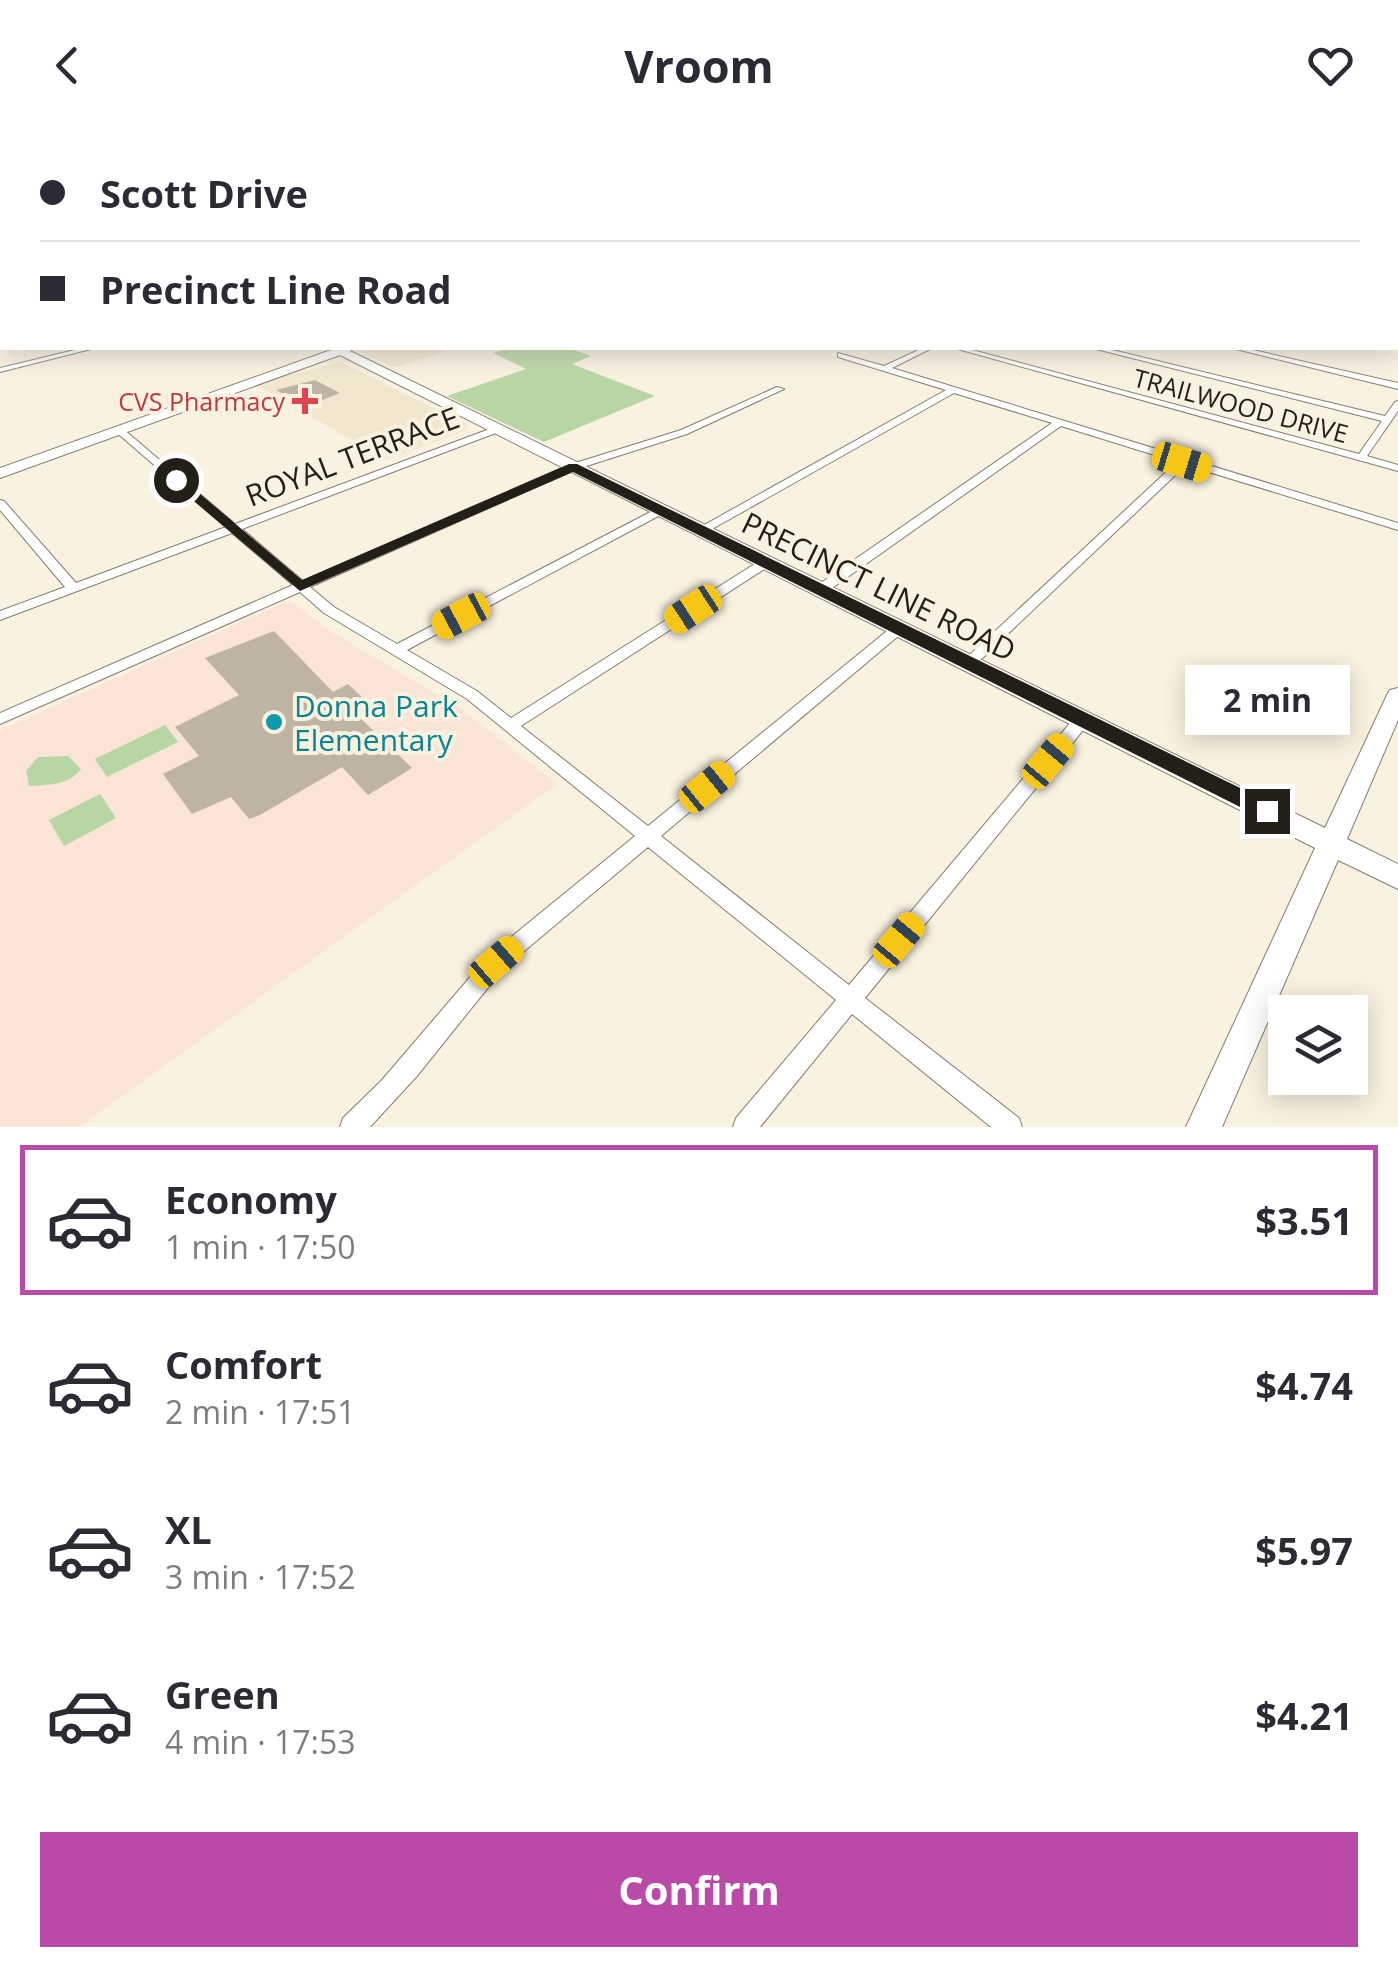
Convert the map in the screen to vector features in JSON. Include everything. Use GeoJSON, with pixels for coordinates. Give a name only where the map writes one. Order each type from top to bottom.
{"type":"FeatureCollection","features":[{"type":"Feature","properties":{"kind":"main road"},"geometry":{"type":"LineString","coordinates":[[0,473],[346,351]]}},
{"type":"Feature","properties":{"kind":"main road","name":"PRECINCT LINE ROAD"},"geometry":{"type":"LineString","coordinates":[[346,351],[1398,877]]}},
{"type":"Feature","properties":{"kind":"main road"},"geometry":{"type":"LineString","coordinates":[[1204,1127],[1398,695]]}},
{"type":"Feature","properties":{"kind":"street"},"geometry":{"type":"LineString","coordinates":[[0,370],[83,350]]}},
{"type":"Feature","properties":{"kind":"street"},"geometry":{"type":"LineString","coordinates":[[884,369],[924,350]]}},
{"type":"Feature","properties":{"kind":"street","name":"TRAILWOOD DRIVE"},"geometry":{"type":"LineString","coordinates":[[965,350],[1398,468]]}},
{"type":"Feature","properties":{"kind":"street"},"geometry":{"type":"LineString","coordinates":[[1104,350],[1388,420]]}},
{"type":"Feature","properties":{"kind":"street"},"geometry":{"type":"LineString","coordinates":[[1245,350],[1398,386]]}},
{"type":"Feature","properties":{"kind":"street"},"geometry":{"type":"LineString","coordinates":[[841,355],[1398,527]]}},
{"type":"Feature","properties":{"kind":"street"},"geometry":{"type":"LineString","coordinates":[[0,720],[573,467],[684,432],[780,388]]}},
{"type":"Feature","properties":{"kind":"street"},"geometry":{"type":"LineString","coordinates":[[701,531],[952,390]]}},
{"type":"Feature","properties":{"kind":"street"},"geometry":{"type":"LineString","coordinates":[[1361,458],[1398,404]]}},
{"type":"Feature","properties":{"kind":"street"},"geometry":{"type":"LineString","coordinates":[[820,590],[1060,423]]}},
{"type":"Feature","properties":{"kind":"street","name":"ROYAL TERRACE"},"geometry":{"type":"LineString","coordinates":[[0,616],[498,428]]}},
{"type":"Feature","properties":{"kind":"street"},"geometry":{"type":"LineString","coordinates":[[119,430],[300,587],[344,620],[472,695],[1010,1127]]}},
{"type":"Feature","properties":{"kind":"street"},"geometry":{"type":"LineString","coordinates":[[968,664],[1182,462]]}},
{"type":"Feature","properties":{"kind":"street"},"geometry":{"type":"LineString","coordinates":[[0,503],[72,588]]}},
{"type":"Feature","properties":{"kind":"street"},"geometry":{"type":"LineString","coordinates":[[398,649],[660,511]]}},
{"type":"Feature","properties":{"kind":"street"},"geometry":{"type":"LineString","coordinates":[[510,726],[765,563]]}},
{"type":"Feature","properties":{"kind":"street"},"geometry":{"type":"LineString","coordinates":[[352,1127],[412,1064],[496,962],[898,629]]}},
{"type":"Feature","properties":{"kind":"street"},"geometry":{"type":"LineString","coordinates":[[745,1127],[1082,720]]}},
{"type":"Feature","properties":{"kind":"shaded area"},"geometry":{"type":"Polygon","coordinates":[[[444,350],[447,351],[394,368],[360,351],[444,350]]]}},
{"type":"Feature","properties":{"kind":"shaded area"},"geometry":{"type":"Polygon","coordinates":[[[341,362],[468,425],[463,428],[467,430],[386,460],[255,384],[341,362]]]}},
{"type":"Feature","properties":{"kind":"shaded area"},"geometry":{"type":"Polygon","coordinates":[[[290,600],[327,629],[461,709],[557,784],[79,1127],[0,1127],[0,730],[290,600]]]}},
{"type":"Feature","properties":{"kind":"green space"},"geometry":{"type":"Polygon","coordinates":[[[574,350],[591,356],[572,364],[655,396],[544,442],[447,396],[526,369],[493,353],[574,350]]]}},
{"type":"Feature","properties":{"kind":"green space"},"geometry":{"type":"Polygon","coordinates":[[[165,725],[178,742],[107,777],[95,759],[165,725]]]}},
{"type":"Feature","properties":{"kind":"green space"},"geometry":{"type":"Polygon","coordinates":[[[68,756],[81,769],[76,774],[58,783],[29,786],[26,771],[38,757],[68,756]]]}},
{"type":"Feature","properties":{"kind":"green space"},"geometry":{"type":"Polygon","coordinates":[[[100,794],[116,818],[64,846],[49,820],[100,794]]]}},
{"type":"Feature","properties":{"kind":"building","name":"CVS Pharmacy"},"geometry":{"type":"Polygon","coordinates":[[[315,380],[340,393],[305,407],[276,390],[315,380]]]}},
{"type":"Feature","properties":{"kind":"building","name":"Donna Park Elementary"},"geometry":{"type":"Polygon","coordinates":[[[274,631],[333,692],[348,684],[367,702],[352,710],[412,768],[368,795],[342,767],[249,819],[231,797],[192,814],[163,774],[199,756],[175,727],[239,695],[205,658],[274,631]]]}},
{"type":"Feature","properties":{"kind":"place","name":"CVS Pharmacy"},"geometry":{"type":"Point","coordinates":[305,401]}},
{"type":"Feature","properties":{"kind":"place","name":"Donna Park Elementary"},"geometry":{"type":"Point","coordinates":[274,722]}},
{"type":"Feature","properties":{"kind":"route"},"geometry":{"type":"LineString","coordinates":[[176,480],[300,587],[573,467],[1267,811]]}}]}
